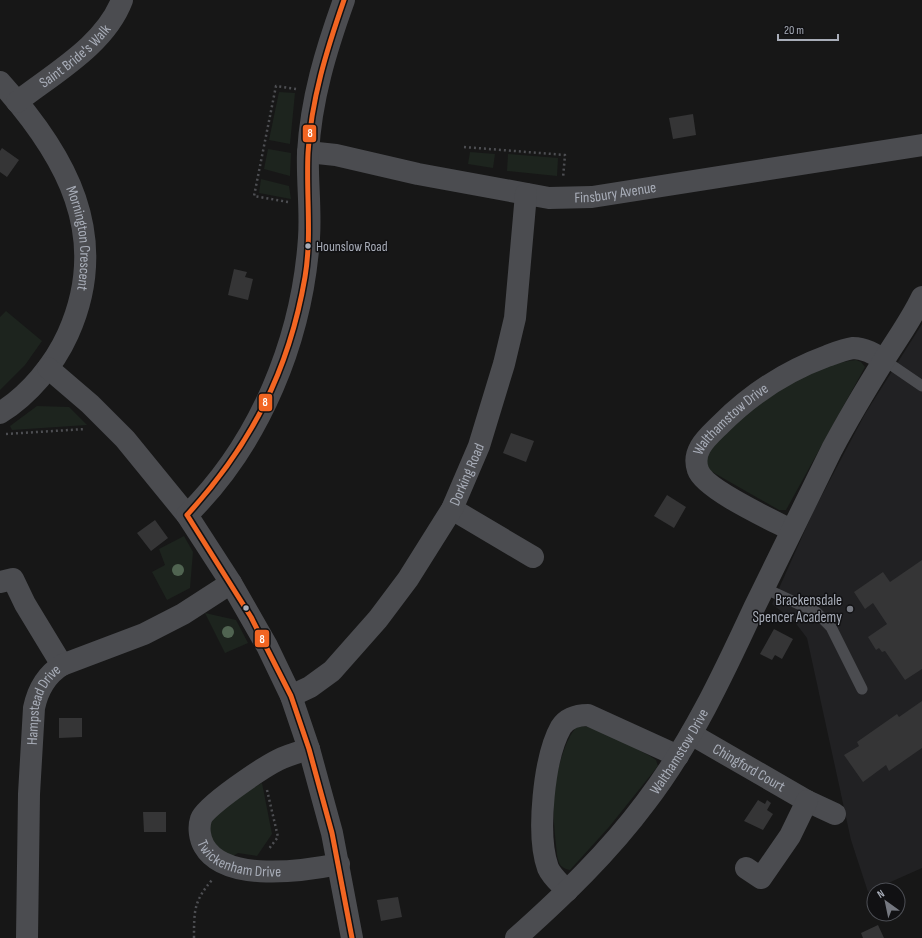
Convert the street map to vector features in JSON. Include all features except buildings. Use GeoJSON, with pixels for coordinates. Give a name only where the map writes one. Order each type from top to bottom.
{"type":"FeatureCollection","features":[{"type":"Feature","properties":{"kind":"street","name":"Saint Bride's Walk"},"geometry":{"type":"LineString","coordinates":[[17,102],[62,68],[103,32],[113,20],[122,0]]}},
{"type":"Feature","properties":{"kind":"street"},"geometry":{"type":"LineString","coordinates":[[187,515],[222,477],[257,421],[275,382],[289,339],[299,298],[309,238],[308,152],[316,92],[327,47],[344,0]]}},
{"type":"Feature","properties":{"kind":"street","name":"Mornington Crescent"},"geometry":{"type":"LineString","coordinates":[[0,82],[46,140],[65,172],[78,209],[86,252],[86,269],[78,307],[62,349],[48,368],[20,398],[0,413]]}},
{"type":"Feature","properties":{"kind":"street","name":"Finsbury Avenue"},"geometry":{"type":"LineString","coordinates":[[308,152],[336,155],[418,174],[526,194],[561,198],[592,197],[922,145]]}},
{"type":"Feature","properties":{"kind":"street","name":"Dorking Road"},"geometry":{"type":"LineString","coordinates":[[291,696],[310,687],[332,671],[378,619],[408,579],[452,508],[470,468],[486,425],[504,364],[515,318],[526,194]]}},
{"type":"Feature","properties":{"kind":"street","name":"Walthamstow Drive"},"geometry":{"type":"LineString","coordinates":[[516,938],[568,891],[612,844],[647,802],[678,756],[718,686],[791,530],[835,444],[884,360],[913,316],[922,298]]}},
{"type":"Feature","properties":{"kind":"street","name":"Walthamstow Drive"},"geometry":{"type":"LineString","coordinates":[[791,530],[746,506],[706,481],[698,470],[697,454],[708,437],[748,399],[802,366],[853,348],[872,353],[884,360]]}},
{"type":"Feature","properties":{"kind":"street"},"geometry":{"type":"LineString","coordinates":[[48,368],[90,404],[113,427],[141,458],[187,515],[231,583],[267,646],[291,696],[309,748],[339,864],[352,938]]}},
{"type":"Feature","properties":{"kind":"street"},"geometry":{"type":"LineString","coordinates":[[452,508],[533,557]]}},
{"type":"Feature","properties":{"kind":"street"},"geometry":{"type":"LineString","coordinates":[[0,582],[13,579],[25,604],[62,665]]}},
{"type":"Feature","properties":{"kind":"street","name":"Hampstead Drive"},"geometry":{"type":"LineString","coordinates":[[28,938],[29,794],[34,708],[37,694],[44,680],[52,671],[62,665],[144,634],[183,614],[231,583]]}},
{"type":"Feature","properties":{"kind":"street"},"geometry":{"type":"LineString","coordinates":[[568,891],[548,868],[543,820],[546,778],[562,727],[575,716],[588,715],[678,756]]}},
{"type":"Feature","properties":{"kind":"street","name":"Chingford Court"},"geometry":{"type":"LineString","coordinates":[[691,734],[807,801],[835,814]]}},
{"type":"Feature","properties":{"kind":"street","name":"Twickenham Drive"},"geometry":{"type":"LineString","coordinates":[[309,748],[278,760],[219,799],[201,818],[200,831],[202,842],[215,860],[226,864],[253,869],[286,872],[339,864]]}},
{"type":"Feature","properties":{"kind":"street"},"geometry":{"type":"LineString","coordinates":[[746,868],[761,878],[790,836],[807,801]]}},
{"type":"Feature","properties":{"kind":"lane"},"geometry":{"type":"LineString","coordinates":[[884,360],[922,386]]}},
{"type":"Feature","properties":{"kind":"lane"},"geometry":{"type":"LineString","coordinates":[[764,588],[816,612],[831,627],[862,689]]}},
{"type":"Feature","properties":{"kind":"path"},"geometry":{"type":"LineString","coordinates":[[309,206],[254,196],[276,86],[316,92]]}},
{"type":"Feature","properties":{"kind":"path"},"geometry":{"type":"LineString","coordinates":[[464,147],[565,155],[561,198]]}},
{"type":"Feature","properties":{"kind":"path"},"geometry":{"type":"LineString","coordinates":[[0,435],[113,427]]}},
{"type":"Feature","properties":{"kind":"path"},"geometry":{"type":"LineString","coordinates":[[253,869],[278,837],[263,770]]}},
{"type":"Feature","properties":{"kind":"path"},"geometry":{"type":"LineString","coordinates":[[194,938],[194,912],[200,894],[226,864]]}},
{"type":"Feature","properties":{"kind":"shaded area"},"geometry":{"type":"Polygon","coordinates":[[[279,92],[295,93],[290,144],[269,140],[279,92]]]}},
{"type":"Feature","properties":{"kind":"shaded area"},"geometry":{"type":"Polygon","coordinates":[[[268,149],[291,153],[290,176],[264,169],[268,149]]]}},
{"type":"Feature","properties":{"kind":"shaded area"},"geometry":{"type":"Polygon","coordinates":[[[470,152],[495,154],[493,168],[468,164],[470,152]]]}},
{"type":"Feature","properties":{"kind":"shaded area"},"geometry":{"type":"Polygon","coordinates":[[[508,154],[558,158],[557,176],[507,171],[508,154]]]}},
{"type":"Feature","properties":{"kind":"shaded area"},"geometry":{"type":"Polygon","coordinates":[[[261,179],[289,186],[291,199],[259,193],[261,179]]]}},
{"type":"Feature","properties":{"kind":"shaded area"},"geometry":{"type":"Polygon","coordinates":[[[6,311],[42,341],[25,365],[0,390],[0,317],[6,311]]]}},
{"type":"Feature","properties":{"kind":"shaded area","name":"Brackensdale Spencer Academy"},"geometry":{"type":"Polygon","coordinates":[[[922,324],[922,868],[890,882],[866,882],[866,886],[851,840],[807,638],[794,621],[772,604],[814,510],[865,414],[922,324]]]}},
{"type":"Feature","properties":{"kind":"shaded area"},"geometry":{"type":"Polygon","coordinates":[[[856,360],[861,362],[865,367],[786,510],[779,510],[709,470],[706,459],[707,452],[754,407],[777,391],[815,371],[842,362],[856,360]]]}},
{"type":"Feature","properties":{"kind":"shaded area"},"geometry":{"type":"Polygon","coordinates":[[[37,406],[69,407],[87,425],[12,430],[10,426],[37,406]]]}},
{"type":"Feature","properties":{"kind":"shaded area"},"geometry":{"type":"Polygon","coordinates":[[[184,536],[193,552],[190,588],[167,600],[152,572],[165,565],[159,549],[184,536]]]}},
{"type":"Feature","properties":{"kind":"shaded area"},"geometry":{"type":"Polygon","coordinates":[[[205,613],[236,620],[248,643],[225,653],[205,613]]]}},
{"type":"Feature","properties":{"kind":"shaded area"},"geometry":{"type":"Polygon","coordinates":[[[578,726],[595,729],[615,737],[656,760],[658,766],[609,827],[570,870],[562,867],[559,863],[557,855],[553,800],[557,776],[565,747],[573,731],[578,726]]]}},
{"type":"Feature","properties":{"kind":"shaded area"},"geometry":{"type":"Polygon","coordinates":[[[262,783],[272,834],[257,856],[238,853],[230,858],[215,850],[208,828],[209,817],[233,798],[262,783]]]}},
{"type":"Feature","properties":{"kind":"transit line","name":"8"},"geometry":{"type":"LineString","coordinates":[[187,515],[210,489],[248,434],[278,375],[289,344],[298,311],[307,261],[308,153],[312,114],[326,56],[344,0]]}},
{"type":"Feature","properties":{"kind":"transit line","name":"8"},"geometry":{"type":"LineString","coordinates":[[187,515],[251,617],[291,696],[309,749],[332,833],[352,938]]}},
{"type":"Feature","properties":{"kind":"place","name":"Hounslow Road"},"geometry":{"type":"Point","coordinates":[308,246]}},
{"type":"Feature","properties":{"kind":"place","name":"Brackensdale Spencer Academy"},"geometry":{"type":"Point","coordinates":[850,609]}}]}
